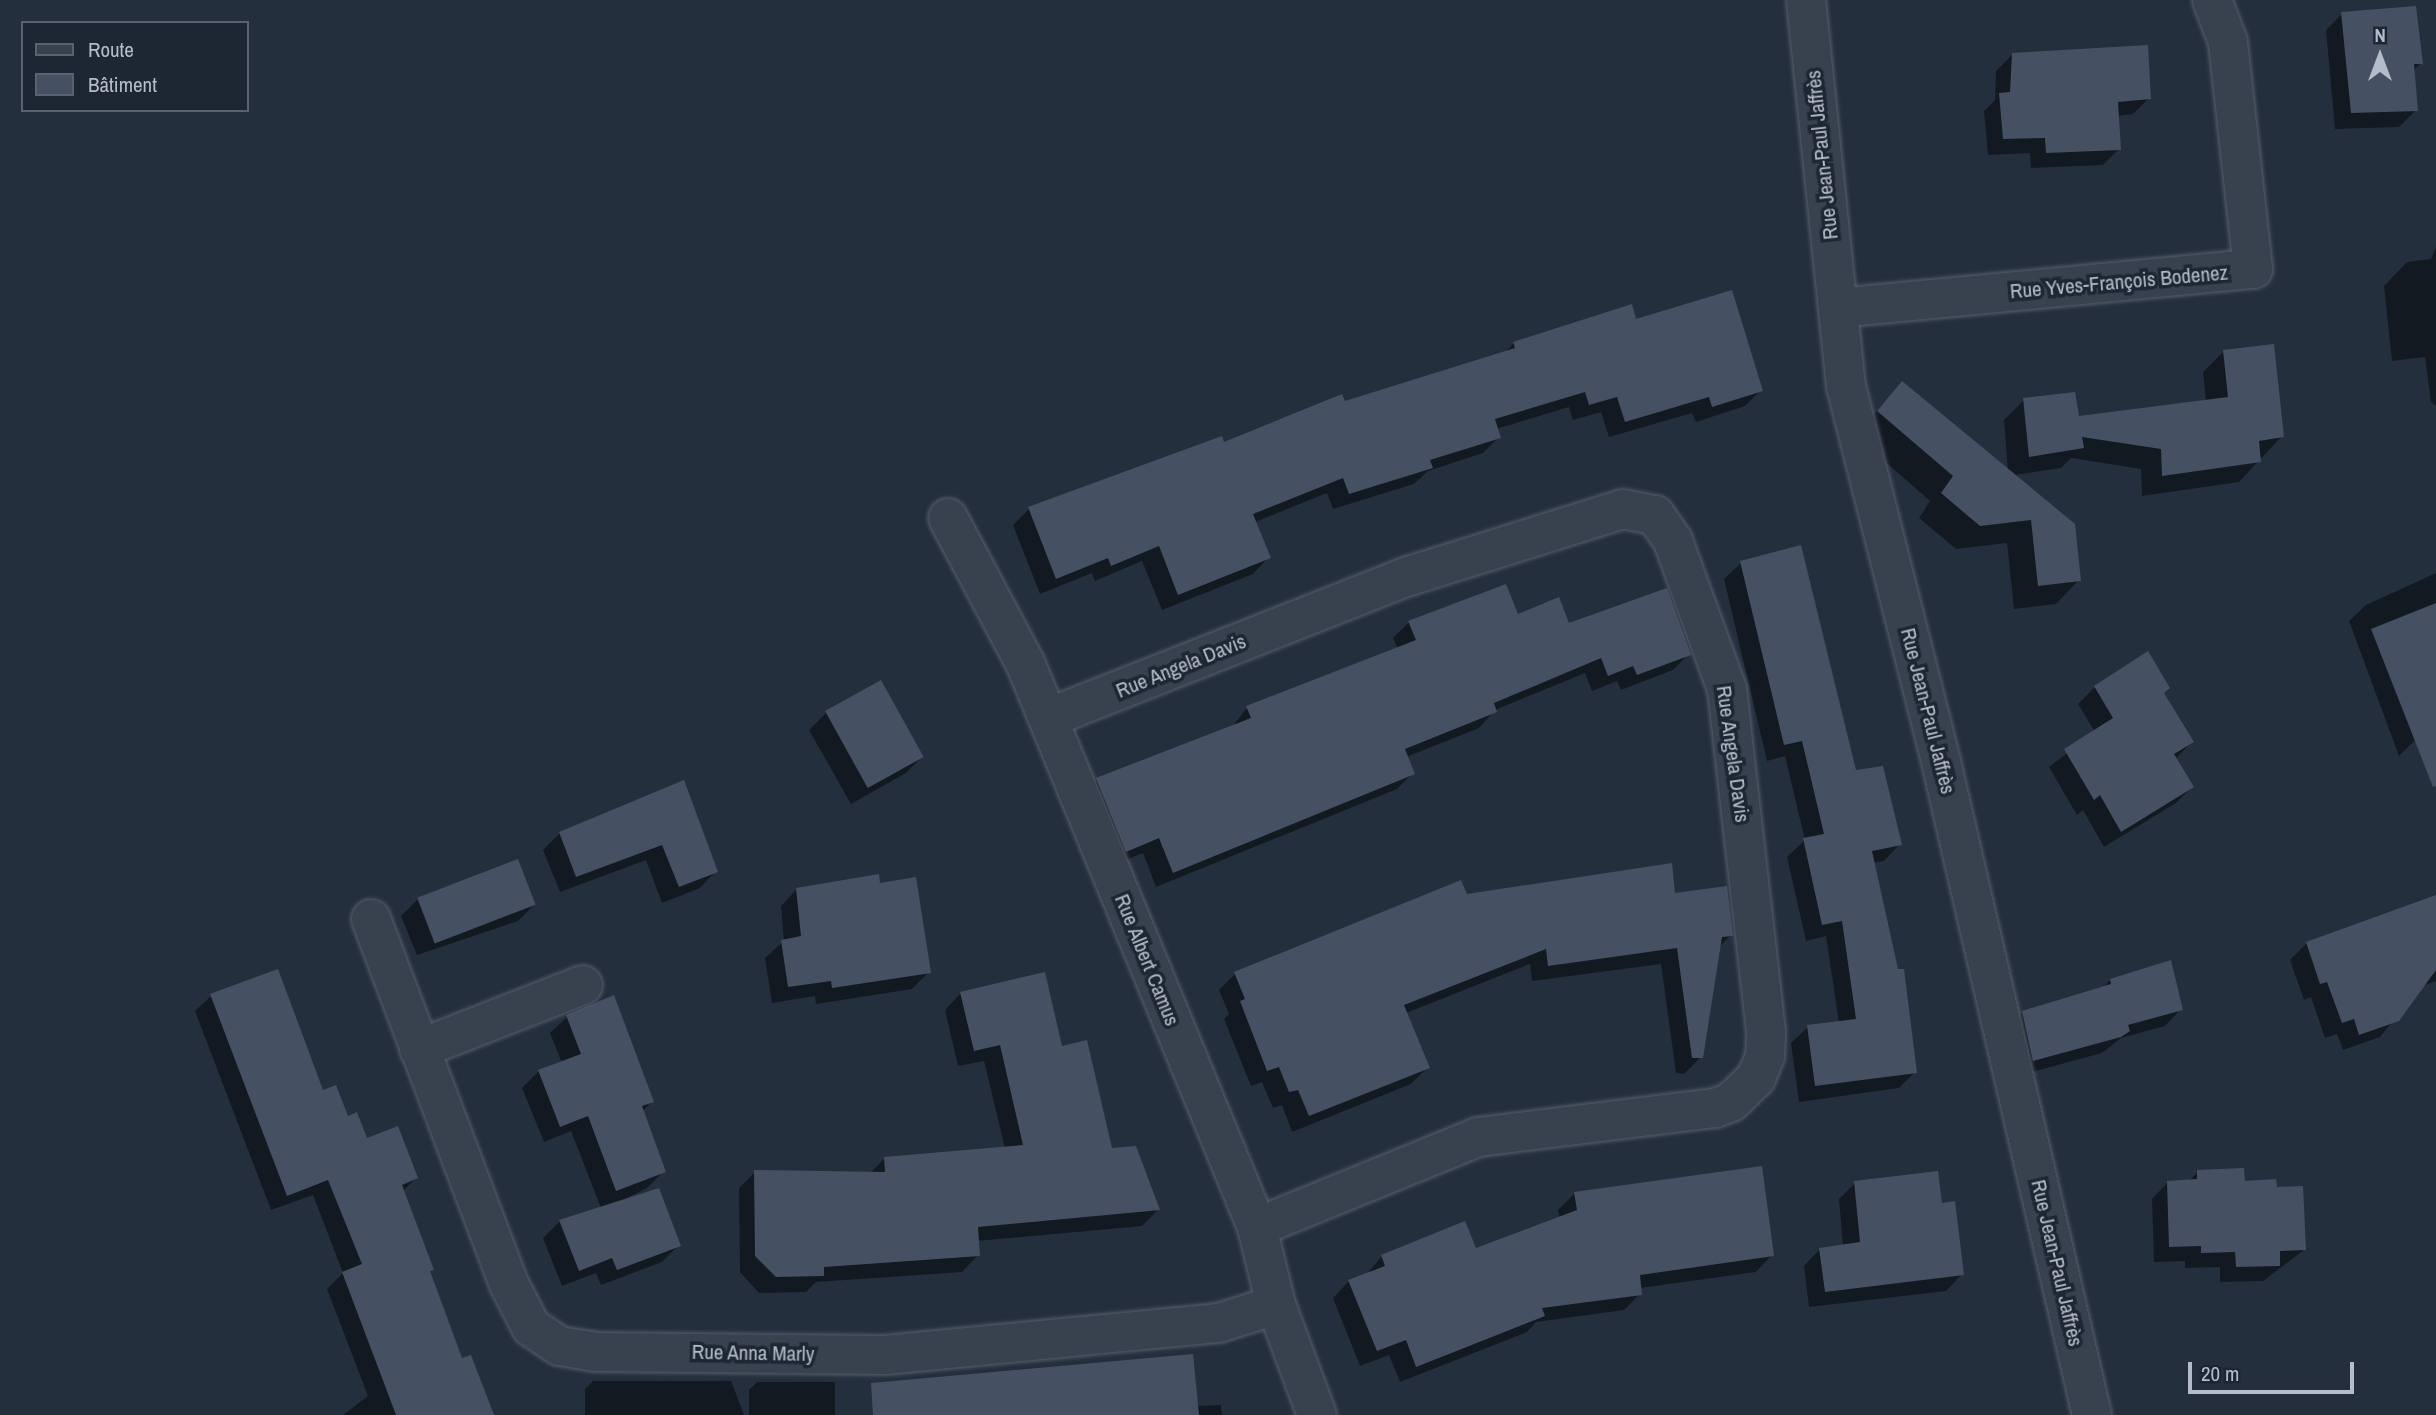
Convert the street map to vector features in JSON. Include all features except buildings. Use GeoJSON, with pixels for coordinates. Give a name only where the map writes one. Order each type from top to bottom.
{"type":"FeatureCollection","features":[{"type":"Feature","properties":{"kind":"street","name":"Rue Jean-Paul Jaffrès"},"geometry":{"type":"LineString","coordinates":[[1806,0],[1846,386],[1942,766],[2092,1415]]}},
{"type":"Feature","properties":{"kind":"street","name":"Rue Yves-François Bodenez"},"geometry":{"type":"LineString","coordinates":[[1838,308],[2253,269],[2228,41],[2211,0]]}},
{"type":"Feature","properties":{"kind":"street","name":"Rue Angela Davis"},"geometry":{"type":"LineString","coordinates":[[1048,718],[1406,577],[1623,509],[1655,515],[1673,541],[1727,689],[1766,1033],[1765,1056],[1756,1078],[1731,1102],[1715,1108],[1478,1137],[1257,1227]]}},
{"type":"Feature","properties":{"kind":"street","name":"Rue Albert Camus"},"geometry":{"type":"LineString","coordinates":[[948,518],[1026,665],[1048,718],[1257,1227],[1276,1305],[1317,1415]]}},
{"type":"Feature","properties":{"kind":"street","name":"Rue Anna Marly"},"geometry":{"type":"LineString","coordinates":[[371,919],[510,1286],[531,1327],[559,1346],[595,1352],[885,1355],[1219,1323],[1276,1305]]}},
{"type":"Feature","properties":{"kind":"street"},"geometry":{"type":"LineString","coordinates":[[419,1049],[583,985]]}}]}
